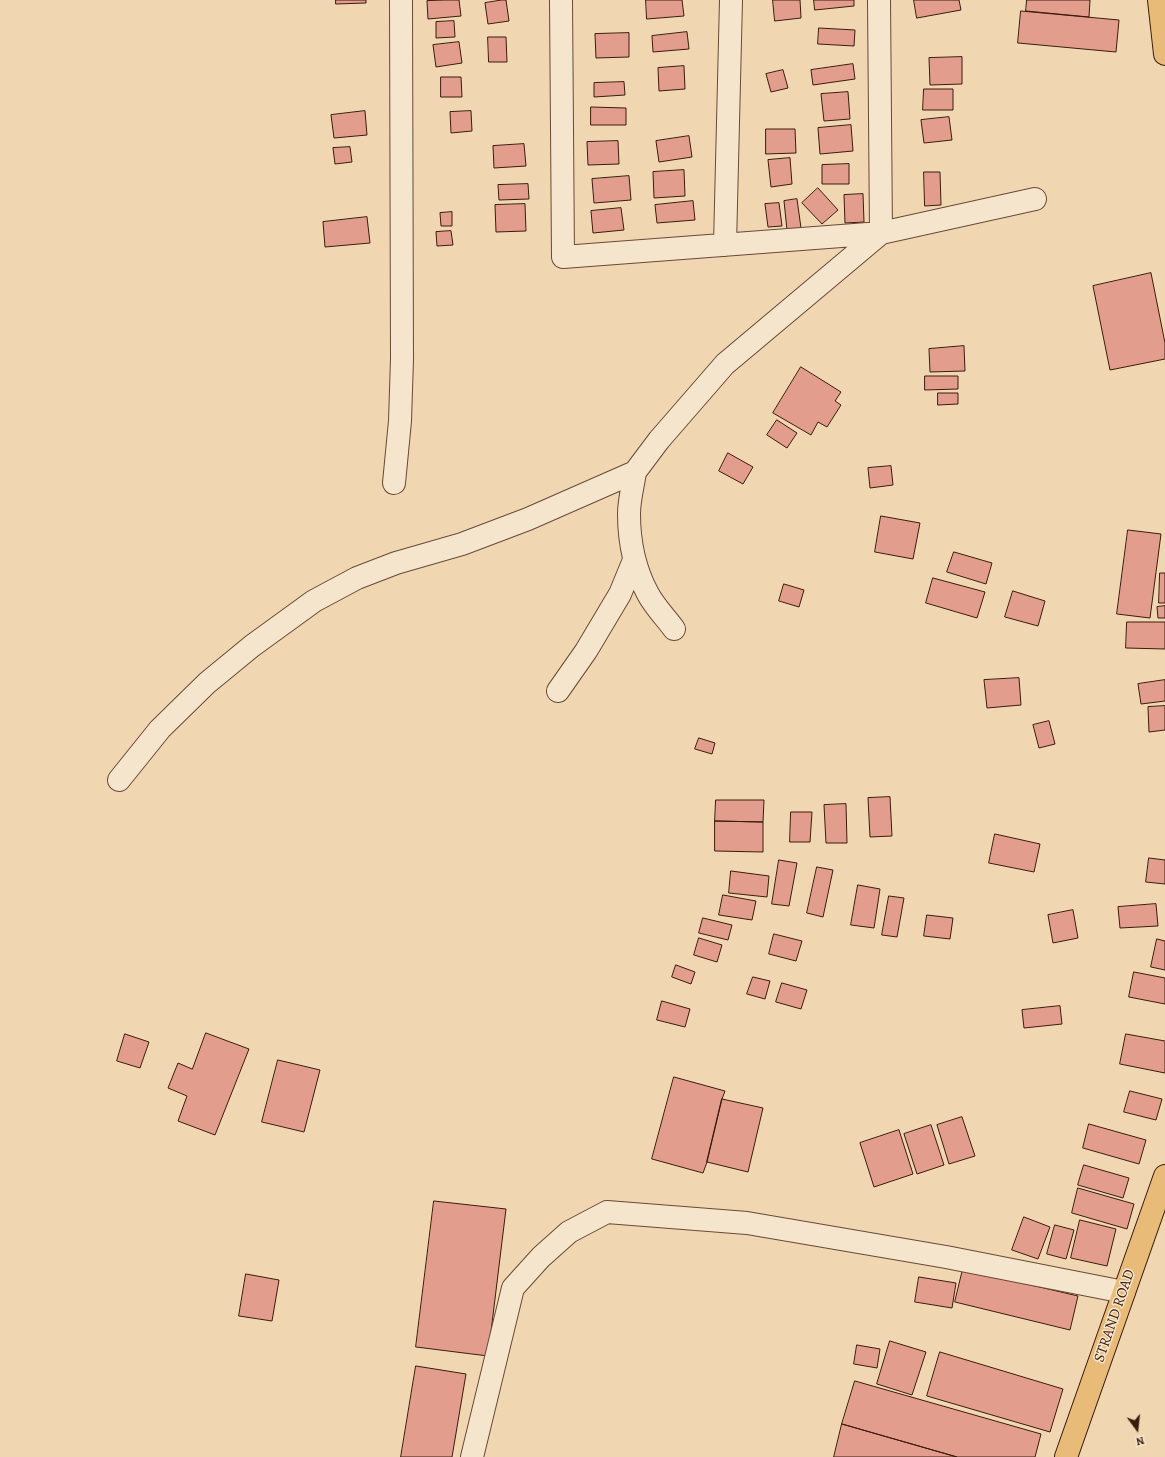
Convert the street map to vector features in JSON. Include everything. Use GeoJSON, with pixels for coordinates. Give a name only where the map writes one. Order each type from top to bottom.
{"type":"FeatureCollection","features":[{"type":"Feature","properties":{"kind":"main road"},"geometry":{"type":"LineString","coordinates":[[1159,0],[1165,54]]}},
{"type":"Feature","properties":{"kind":"main road","name":"STRAND ROAD"},"geometry":{"type":"LineString","coordinates":[[1066,1457],[1165,1176]]}},
{"type":"Feature","properties":{"kind":"street"},"geometry":{"type":"LineString","coordinates":[[394,483],[400,421],[402,358],[401,0]]}},
{"type":"Feature","properties":{"kind":"street"},"geometry":{"type":"LineString","coordinates":[[561,0],[563,258],[881,232],[1035,198]]}},
{"type":"Feature","properties":{"kind":"street"},"geometry":{"type":"LineString","coordinates":[[725,245],[731,0]]}},
{"type":"Feature","properties":{"kind":"street"},"geometry":{"type":"LineString","coordinates":[[879,0],[881,232]]}},
{"type":"Feature","properties":{"kind":"street"},"geometry":{"type":"LineString","coordinates":[[674,629],[649,596],[634,560],[629,514],[635,472],[659,440],[725,364],[881,232]]}},
{"type":"Feature","properties":{"kind":"street"},"geometry":{"type":"LineString","coordinates":[[120,780],[160,729],[206,683],[252,646],[314,601],[357,578],[396,563],[462,544],[528,519],[635,472]]}},
{"type":"Feature","properties":{"kind":"street"},"geometry":{"type":"LineString","coordinates":[[558,691],[586,651],[620,594],[634,560]]}},
{"type":"Feature","properties":{"kind":"street"},"geometry":{"type":"LineString","coordinates":[[472,1457],[514,1288],[541,1257],[569,1232],[608,1212],[747,1223],[946,1257],[1124,1292]]}},
{"type":"Feature","properties":{"kind":"building"},"geometry":{"type":"Polygon","coordinates":[[[336,0],[366,0],[366,3],[336,4],[336,0]]]}},
{"type":"Feature","properties":{"kind":"building"},"geometry":{"type":"Polygon","coordinates":[[[459,0],[461,16],[428,19],[427,1],[459,0]]]}},
{"type":"Feature","properties":{"kind":"building"},"geometry":{"type":"Polygon","coordinates":[[[506,0],[509,21],[488,24],[485,3],[506,0]]]}},
{"type":"Feature","properties":{"kind":"building"},"geometry":{"type":"Polygon","coordinates":[[[646,0],[682,0],[684,16],[647,19],[646,0]]]}},
{"type":"Feature","properties":{"kind":"building"},"geometry":{"type":"Polygon","coordinates":[[[773,0],[800,0],[801,18],[775,21],[773,0]]]}},
{"type":"Feature","properties":{"kind":"building"},"geometry":{"type":"Polygon","coordinates":[[[814,0],[854,0],[854,6],[815,10],[814,0]]]}},
{"type":"Feature","properties":{"kind":"building"},"geometry":{"type":"Polygon","coordinates":[[[914,0],[959,0],[961,10],[917,18],[914,0]]]}},
{"type":"Feature","properties":{"kind":"building"},"geometry":{"type":"Polygon","coordinates":[[[1027,0],[1090,0],[1089,17],[1026,11],[1027,0]]]}},
{"type":"Feature","properties":{"kind":"building"},"geometry":{"type":"Polygon","coordinates":[[[1021,11],[1119,20],[1116,52],[1018,43],[1021,11]]]}},
{"type":"Feature","properties":{"kind":"building"},"geometry":{"type":"Polygon","coordinates":[[[454,21],[455,37],[436,38],[436,22],[454,21]]]}},
{"type":"Feature","properties":{"kind":"building"},"geometry":{"type":"Polygon","coordinates":[[[819,28],[855,30],[854,46],[818,44],[819,28]]]}},
{"type":"Feature","properties":{"kind":"building"},"geometry":{"type":"Polygon","coordinates":[[[687,32],[689,49],[653,52],[652,36],[687,32]]]}},
{"type":"Feature","properties":{"kind":"building"},"geometry":{"type":"Polygon","coordinates":[[[629,33],[629,57],[596,58],[595,34],[629,33]]]}},
{"type":"Feature","properties":{"kind":"building"},"geometry":{"type":"Polygon","coordinates":[[[488,37],[506,37],[507,62],[489,62],[488,37]]]}},
{"type":"Feature","properties":{"kind":"building"},"geometry":{"type":"Polygon","coordinates":[[[459,42],[462,63],[436,67],[433,45],[459,42]]]}},
{"type":"Feature","properties":{"kind":"building"},"geometry":{"type":"Polygon","coordinates":[[[962,57],[962,84],[930,85],[929,58],[962,57]]]}},
{"type":"Feature","properties":{"kind":"building"},"geometry":{"type":"Polygon","coordinates":[[[853,64],[855,79],[813,85],[811,70],[853,64]]]}},
{"type":"Feature","properties":{"kind":"building"},"geometry":{"type":"Polygon","coordinates":[[[684,66],[685,89],[659,91],[658,68],[684,66]]]}},
{"type":"Feature","properties":{"kind":"building"},"geometry":{"type":"Polygon","coordinates":[[[783,70],[788,88],[771,92],[766,74],[783,70]]]}},
{"type":"Feature","properties":{"kind":"building"},"geometry":{"type":"Polygon","coordinates":[[[441,77],[461,77],[462,97],[441,97],[441,77]]]}},
{"type":"Feature","properties":{"kind":"building"},"geometry":{"type":"Polygon","coordinates":[[[624,82],[625,95],[594,97],[594,83],[624,82]]]}},
{"type":"Feature","properties":{"kind":"building"},"geometry":{"type":"Polygon","coordinates":[[[924,89],[953,89],[953,110],[923,110],[924,89]]]}},
{"type":"Feature","properties":{"kind":"building"},"geometry":{"type":"Polygon","coordinates":[[[848,92],[850,119],[824,121],[821,94],[848,92]]]}},
{"type":"Feature","properties":{"kind":"building"},"geometry":{"type":"Polygon","coordinates":[[[591,107],[626,108],[626,125],[591,125],[591,107]]]}},
{"type":"Feature","properties":{"kind":"building"},"geometry":{"type":"Polygon","coordinates":[[[365,111],[367,135],[334,138],[331,115],[365,111]]]}},
{"type":"Feature","properties":{"kind":"building"},"geometry":{"type":"Polygon","coordinates":[[[471,111],[472,131],[451,133],[450,112],[471,111]]]}},
{"type":"Feature","properties":{"kind":"building"},"geometry":{"type":"Polygon","coordinates":[[[949,117],[952,140],[924,143],[921,120],[949,117]]]}},
{"type":"Feature","properties":{"kind":"building"},"geometry":{"type":"Polygon","coordinates":[[[851,125],[853,151],[820,154],[818,128],[851,125]]]}},
{"type":"Feature","properties":{"kind":"building"},"geometry":{"type":"Polygon","coordinates":[[[766,129],[795,129],[796,153],[766,154],[766,129]]]}},
{"type":"Feature","properties":{"kind":"building"},"geometry":{"type":"Polygon","coordinates":[[[689,136],[692,157],[659,162],[656,141],[689,136]]]}},
{"type":"Feature","properties":{"kind":"building"},"geometry":{"type":"Polygon","coordinates":[[[618,141],[619,164],[588,165],[587,142],[618,141]]]}},
{"type":"Feature","properties":{"kind":"building"},"geometry":{"type":"Polygon","coordinates":[[[524,144],[526,166],[494,168],[493,146],[524,144]]]}},
{"type":"Feature","properties":{"kind":"building"},"geometry":{"type":"Polygon","coordinates":[[[350,147],[352,162],[335,164],[333,148],[350,147]]]}},
{"type":"Feature","properties":{"kind":"building"},"geometry":{"type":"Polygon","coordinates":[[[790,158],[792,184],[771,187],[768,160],[790,158]]]}},
{"type":"Feature","properties":{"kind":"building"},"geometry":{"type":"Polygon","coordinates":[[[849,164],[849,184],[822,184],[822,165],[849,164]]]}},
{"type":"Feature","properties":{"kind":"building"},"geometry":{"type":"Polygon","coordinates":[[[684,170],[685,196],[654,198],[653,172],[684,170]]]}},
{"type":"Feature","properties":{"kind":"building"},"geometry":{"type":"Polygon","coordinates":[[[924,172],[940,172],[941,205],[925,206],[924,172]]]}},
{"type":"Feature","properties":{"kind":"building"},"geometry":{"type":"Polygon","coordinates":[[[629,176],[631,200],[594,203],[592,179],[629,176]]]}},
{"type":"Feature","properties":{"kind":"building"},"geometry":{"type":"Polygon","coordinates":[[[528,184],[529,199],[499,200],[498,185],[528,184]]]}},
{"type":"Feature","properties":{"kind":"building"},"geometry":{"type":"Polygon","coordinates":[[[818,188],[838,210],[822,224],[802,203],[818,188]]]}},
{"type":"Feature","properties":{"kind":"building"},"geometry":{"type":"Polygon","coordinates":[[[863,194],[864,222],[845,223],[844,195],[863,194]]]}},
{"type":"Feature","properties":{"kind":"building"},"geometry":{"type":"Polygon","coordinates":[[[797,199],[801,228],[787,230],[784,201],[797,199]]]}},
{"type":"Feature","properties":{"kind":"building"},"geometry":{"type":"Polygon","coordinates":[[[693,201],[695,220],[657,223],[655,205],[693,201]]]}},
{"type":"Feature","properties":{"kind":"building"},"geometry":{"type":"Polygon","coordinates":[[[779,203],[782,226],[768,227],[765,204],[779,203]]]}},
{"type":"Feature","properties":{"kind":"building"},"geometry":{"type":"Polygon","coordinates":[[[525,204],[526,231],[496,232],[495,205],[525,204]]]}},
{"type":"Feature","properties":{"kind":"building"},"geometry":{"type":"Polygon","coordinates":[[[621,208],[624,230],[593,233],[591,211],[621,208]]]}},
{"type":"Feature","properties":{"kind":"building"},"geometry":{"type":"Polygon","coordinates":[[[452,212],[452,226],[441,226],[440,213],[452,212]]]}},
{"type":"Feature","properties":{"kind":"building"},"geometry":{"type":"Polygon","coordinates":[[[367,217],[370,243],[325,247],[323,222],[367,217]]]}},
{"type":"Feature","properties":{"kind":"building"},"geometry":{"type":"Polygon","coordinates":[[[451,231],[453,245],[437,246],[436,232],[451,231]]]}},
{"type":"Feature","properties":{"kind":"building"},"geometry":{"type":"Polygon","coordinates":[[[1151,273],[1165,343],[1165,359],[1110,370],[1093,286],[1151,273]]]}},
{"type":"Feature","properties":{"kind":"building"},"geometry":{"type":"Polygon","coordinates":[[[964,346],[965,371],[930,372],[929,349],[964,346]]]}},
{"type":"Feature","properties":{"kind":"building"},"geometry":{"type":"Polygon","coordinates":[[[801,367],[841,392],[835,401],[841,405],[827,427],[818,422],[811,435],[773,413],[801,367]]]}},
{"type":"Feature","properties":{"kind":"building"},"geometry":{"type":"Polygon","coordinates":[[[925,376],[958,376],[958,389],[925,390],[925,376]]]}},
{"type":"Feature","properties":{"kind":"building"},"geometry":{"type":"Polygon","coordinates":[[[938,393],[958,393],[958,404],[938,405],[938,393]]]}},
{"type":"Feature","properties":{"kind":"building"},"geometry":{"type":"Polygon","coordinates":[[[777,420],[797,433],[787,448],[767,435],[777,420]]]}},
{"type":"Feature","properties":{"kind":"building"},"geometry":{"type":"Polygon","coordinates":[[[728,453],[753,467],[743,484],[719,471],[728,453]]]}},
{"type":"Feature","properties":{"kind":"building"},"geometry":{"type":"Polygon","coordinates":[[[891,466],[893,485],[870,488],[868,468],[891,466]]]}},
{"type":"Feature","properties":{"kind":"building"},"geometry":{"type":"Polygon","coordinates":[[[881,516],[920,523],[913,559],[875,552],[881,516]]]}},
{"type":"Feature","properties":{"kind":"building"},"geometry":{"type":"Polygon","coordinates":[[[1128,530],[1161,534],[1150,618],[1117,614],[1128,530]]]}},
{"type":"Feature","properties":{"kind":"building"},"geometry":{"type":"Polygon","coordinates":[[[954,552],[992,563],[986,584],[947,572],[954,552]]]}},
{"type":"Feature","properties":{"kind":"building"},"geometry":{"type":"Polygon","coordinates":[[[1160,573],[1165,573],[1165,603],[1159,603],[1160,573]]]}},
{"type":"Feature","properties":{"kind":"building"},"geometry":{"type":"Polygon","coordinates":[[[933,578],[985,592],[977,618],[926,603],[933,578]]]}},
{"type":"Feature","properties":{"kind":"building"},"geometry":{"type":"Polygon","coordinates":[[[784,584],[804,590],[799,607],[779,601],[784,584]]]}},
{"type":"Feature","properties":{"kind":"building"},"geometry":{"type":"Polygon","coordinates":[[[1013,591],[1045,601],[1038,626],[1005,617],[1013,591]]]}},
{"type":"Feature","properties":{"kind":"building"},"geometry":{"type":"Polygon","coordinates":[[[1165,606],[1165,618],[1158,618],[1157,607],[1165,606]]]}},
{"type":"Feature","properties":{"kind":"building"},"geometry":{"type":"Polygon","coordinates":[[[1127,622],[1165,622],[1165,649],[1126,648],[1127,622]]]}},
{"type":"Feature","properties":{"kind":"building"},"geometry":{"type":"Polygon","coordinates":[[[1019,678],[1021,705],[987,708],[984,680],[1019,678]]]}},
{"type":"Feature","properties":{"kind":"building"},"geometry":{"type":"Polygon","coordinates":[[[1165,680],[1165,701],[1141,704],[1138,684],[1165,680]]]}},
{"type":"Feature","properties":{"kind":"building"},"geometry":{"type":"Polygon","coordinates":[[[1165,706],[1165,730],[1149,732],[1148,707],[1165,706]]]}},
{"type":"Feature","properties":{"kind":"building"},"geometry":{"type":"Polygon","coordinates":[[[1049,721],[1055,744],[1039,748],[1033,725],[1049,721]]]}},
{"type":"Feature","properties":{"kind":"building"},"geometry":{"type":"Polygon","coordinates":[[[699,738],[715,743],[712,754],[695,749],[699,738]]]}},
{"type":"Feature","properties":{"kind":"building"},"geometry":{"type":"Polygon","coordinates":[[[890,797],[892,836],[870,837],[868,798],[890,797]]]}},
{"type":"Feature","properties":{"kind":"building"},"geometry":{"type":"Polygon","coordinates":[[[716,800],[764,800],[763,822],[715,821],[716,800]]]}},
{"type":"Feature","properties":{"kind":"building"},"geometry":{"type":"Polygon","coordinates":[[[846,804],[847,843],[826,843],[824,805],[846,804]]]}},
{"type":"Feature","properties":{"kind":"building"},"geometry":{"type":"Polygon","coordinates":[[[791,812],[812,812],[810,842],[790,842],[791,812]]]}},
{"type":"Feature","properties":{"kind":"building"},"geometry":{"type":"Polygon","coordinates":[[[715,821],[763,822],[763,852],[715,851],[715,821]]]}},
{"type":"Feature","properties":{"kind":"building"},"geometry":{"type":"Polygon","coordinates":[[[995,834],[1040,844],[1034,872],[989,863],[995,834]]]}},
{"type":"Feature","properties":{"kind":"building"},"geometry":{"type":"Polygon","coordinates":[[[1149,858],[1165,860],[1165,884],[1146,882],[1149,858]]]}},
{"type":"Feature","properties":{"kind":"building"},"geometry":{"type":"Polygon","coordinates":[[[779,860],[797,863],[789,906],[772,904],[779,860]]]}},
{"type":"Feature","properties":{"kind":"building"},"geometry":{"type":"Polygon","coordinates":[[[817,867],[833,870],[823,917],[807,913],[817,867]]]}},
{"type":"Feature","properties":{"kind":"building"},"geometry":{"type":"Polygon","coordinates":[[[731,871],[769,876],[767,897],[729,893],[731,871]]]}},
{"type":"Feature","properties":{"kind":"building"},"geometry":{"type":"Polygon","coordinates":[[[858,885],[880,889],[874,928],[851,925],[858,885]]]}},
{"type":"Feature","properties":{"kind":"building"},"geometry":{"type":"Polygon","coordinates":[[[723,895],[756,901],[752,920],[719,915],[723,895]]]}},
{"type":"Feature","properties":{"kind":"building"},"geometry":{"type":"Polygon","coordinates":[[[889,896],[904,898],[897,937],[882,935],[889,896]]]}},
{"type":"Feature","properties":{"kind":"building"},"geometry":{"type":"Polygon","coordinates":[[[1156,904],[1158,926],[1120,928],[1118,907],[1156,904]]]}},
{"type":"Feature","properties":{"kind":"building"},"geometry":{"type":"Polygon","coordinates":[[[1073,910],[1078,938],[1053,943],[1048,915],[1073,910]]]}},
{"type":"Feature","properties":{"kind":"building"},"geometry":{"type":"Polygon","coordinates":[[[927,915],[953,918],[950,939],[924,936],[927,915]]]}},
{"type":"Feature","properties":{"kind":"building"},"geometry":{"type":"Polygon","coordinates":[[[703,918],[732,925],[728,940],[699,933],[703,918]]]}},
{"type":"Feature","properties":{"kind":"building"},"geometry":{"type":"Polygon","coordinates":[[[774,934],[802,941],[796,961],[769,954],[774,934]]]}},
{"type":"Feature","properties":{"kind":"building"},"geometry":{"type":"Polygon","coordinates":[[[699,938],[722,945],[717,962],[694,955],[699,938]]]}},
{"type":"Feature","properties":{"kind":"building"},"geometry":{"type":"Polygon","coordinates":[[[1157,939],[1165,941],[1165,970],[1151,967],[1157,939]]]}},
{"type":"Feature","properties":{"kind":"building"},"geometry":{"type":"Polygon","coordinates":[[[676,965],[695,972],[691,984],[672,977],[676,965]]]}},
{"type":"Feature","properties":{"kind":"building"},"geometry":{"type":"Polygon","coordinates":[[[1134,972],[1165,978],[1165,1004],[1129,997],[1134,972]]]}},
{"type":"Feature","properties":{"kind":"building"},"geometry":{"type":"Polygon","coordinates":[[[753,977],[770,981],[765,999],[747,994],[753,977]]]}},
{"type":"Feature","properties":{"kind":"building"},"geometry":{"type":"Polygon","coordinates":[[[782,983],[807,990],[801,1009],[776,1002],[782,983]]]}},
{"type":"Feature","properties":{"kind":"building"},"geometry":{"type":"Polygon","coordinates":[[[662,1001],[690,1009],[685,1027],[657,1020],[662,1001]]]}},
{"type":"Feature","properties":{"kind":"building"},"geometry":{"type":"Polygon","coordinates":[[[1060,1006],[1062,1024],[1024,1028],[1022,1010],[1060,1006]]]}},
{"type":"Feature","properties":{"kind":"building"},"geometry":{"type":"Polygon","coordinates":[[[206,1033],[249,1049],[215,1135],[178,1121],[187,1096],[168,1088],[178,1063],[192,1069],[206,1033]]]}},
{"type":"Feature","properties":{"kind":"building"},"geometry":{"type":"Polygon","coordinates":[[[125,1034],[149,1042],[140,1068],[117,1061],[125,1034]]]}},
{"type":"Feature","properties":{"kind":"building"},"geometry":{"type":"Polygon","coordinates":[[[1126,1034],[1165,1041],[1165,1073],[1120,1064],[1126,1034]]]}},
{"type":"Feature","properties":{"kind":"building"},"geometry":{"type":"Polygon","coordinates":[[[278,1060],[320,1070],[304,1132],[262,1122],[278,1060]]]}},
{"type":"Feature","properties":{"kind":"building"},"geometry":{"type":"Polygon","coordinates":[[[674,1077],[725,1091],[703,1173],[652,1159],[674,1077]]]}},
{"type":"Feature","properties":{"kind":"building"},"geometry":{"type":"Polygon","coordinates":[[[1130,1091],[1162,1099],[1156,1120],[1124,1112],[1130,1091]]]}},
{"type":"Feature","properties":{"kind":"building"},"geometry":{"type":"Polygon","coordinates":[[[722,1099],[763,1108],[748,1172],[707,1162],[722,1099]]]}},
{"type":"Feature","properties":{"kind":"building"},"geometry":{"type":"Polygon","coordinates":[[[962,1117],[975,1156],[949,1164],[937,1125],[962,1117]]]}},
{"type":"Feature","properties":{"kind":"building"},"geometry":{"type":"Polygon","coordinates":[[[1089,1124],[1146,1140],[1139,1164],[1083,1148],[1089,1124]]]}},
{"type":"Feature","properties":{"kind":"building"},"geometry":{"type":"Polygon","coordinates":[[[931,1125],[944,1165],[917,1174],[904,1134],[931,1125]]]}},
{"type":"Feature","properties":{"kind":"building"},"geometry":{"type":"Polygon","coordinates":[[[899,1130],[913,1174],[874,1187],[860,1143],[899,1130]]]}},
{"type":"Feature","properties":{"kind":"building"},"geometry":{"type":"Polygon","coordinates":[[[1084,1165],[1129,1178],[1123,1198],[1078,1185],[1084,1165]]]}},
{"type":"Feature","properties":{"kind":"building"},"geometry":{"type":"Polygon","coordinates":[[[1078,1188],[1134,1204],[1127,1229],[1072,1213],[1078,1188]]]}},
{"type":"Feature","properties":{"kind":"building"},"geometry":{"type":"Polygon","coordinates":[[[434,1201],[506,1209],[488,1356],[416,1347],[434,1201]]]}},
{"type":"Feature","properties":{"kind":"building"},"geometry":{"type":"Polygon","coordinates":[[[1024,1217],[1050,1227],[1038,1259],[1012,1250],[1024,1217]]]}},
{"type":"Feature","properties":{"kind":"building"},"geometry":{"type":"Polygon","coordinates":[[[1080,1220],[1116,1229],[1107,1266],[1071,1258],[1080,1220]]]}},
{"type":"Feature","properties":{"kind":"building"},"geometry":{"type":"Polygon","coordinates":[[[1055,1225],[1074,1230],[1066,1259],[1047,1254],[1055,1225]]]}},
{"type":"Feature","properties":{"kind":"building"},"geometry":{"type":"Polygon","coordinates":[[[963,1269],[1078,1296],[1070,1330],[955,1302],[963,1269]]]}},
{"type":"Feature","properties":{"kind":"building"},"geometry":{"type":"Polygon","coordinates":[[[246,1274],[279,1280],[272,1321],[239,1316],[246,1274]]]}},
{"type":"Feature","properties":{"kind":"building"},"geometry":{"type":"Polygon","coordinates":[[[919,1277],[956,1283],[952,1308],[915,1302],[919,1277]]]}},
{"type":"Feature","properties":{"kind":"building"},"geometry":{"type":"Polygon","coordinates":[[[890,1341],[926,1352],[912,1395],[877,1384],[890,1341]]]}},
{"type":"Feature","properties":{"kind":"building"},"geometry":{"type":"Polygon","coordinates":[[[857,1345],[880,1349],[877,1368],[854,1364],[857,1345]]]}},
{"type":"Feature","properties":{"kind":"building"},"geometry":{"type":"Polygon","coordinates":[[[940,1352],[1063,1389],[1050,1432],[927,1396],[940,1352]]]}},
{"type":"Feature","properties":{"kind":"building"},"geometry":{"type":"Polygon","coordinates":[[[416,1366],[466,1374],[452,1457],[401,1457],[416,1366]]]}},
{"type":"Feature","properties":{"kind":"building"},"geometry":{"type":"Polygon","coordinates":[[[855,1381],[1041,1434],[1035,1457],[957,1457],[842,1424],[855,1381]]]}},
{"type":"Feature","properties":{"kind":"building"},"geometry":{"type":"Polygon","coordinates":[[[842,1424],[957,1457],[834,1457],[842,1424]]]}}]}
